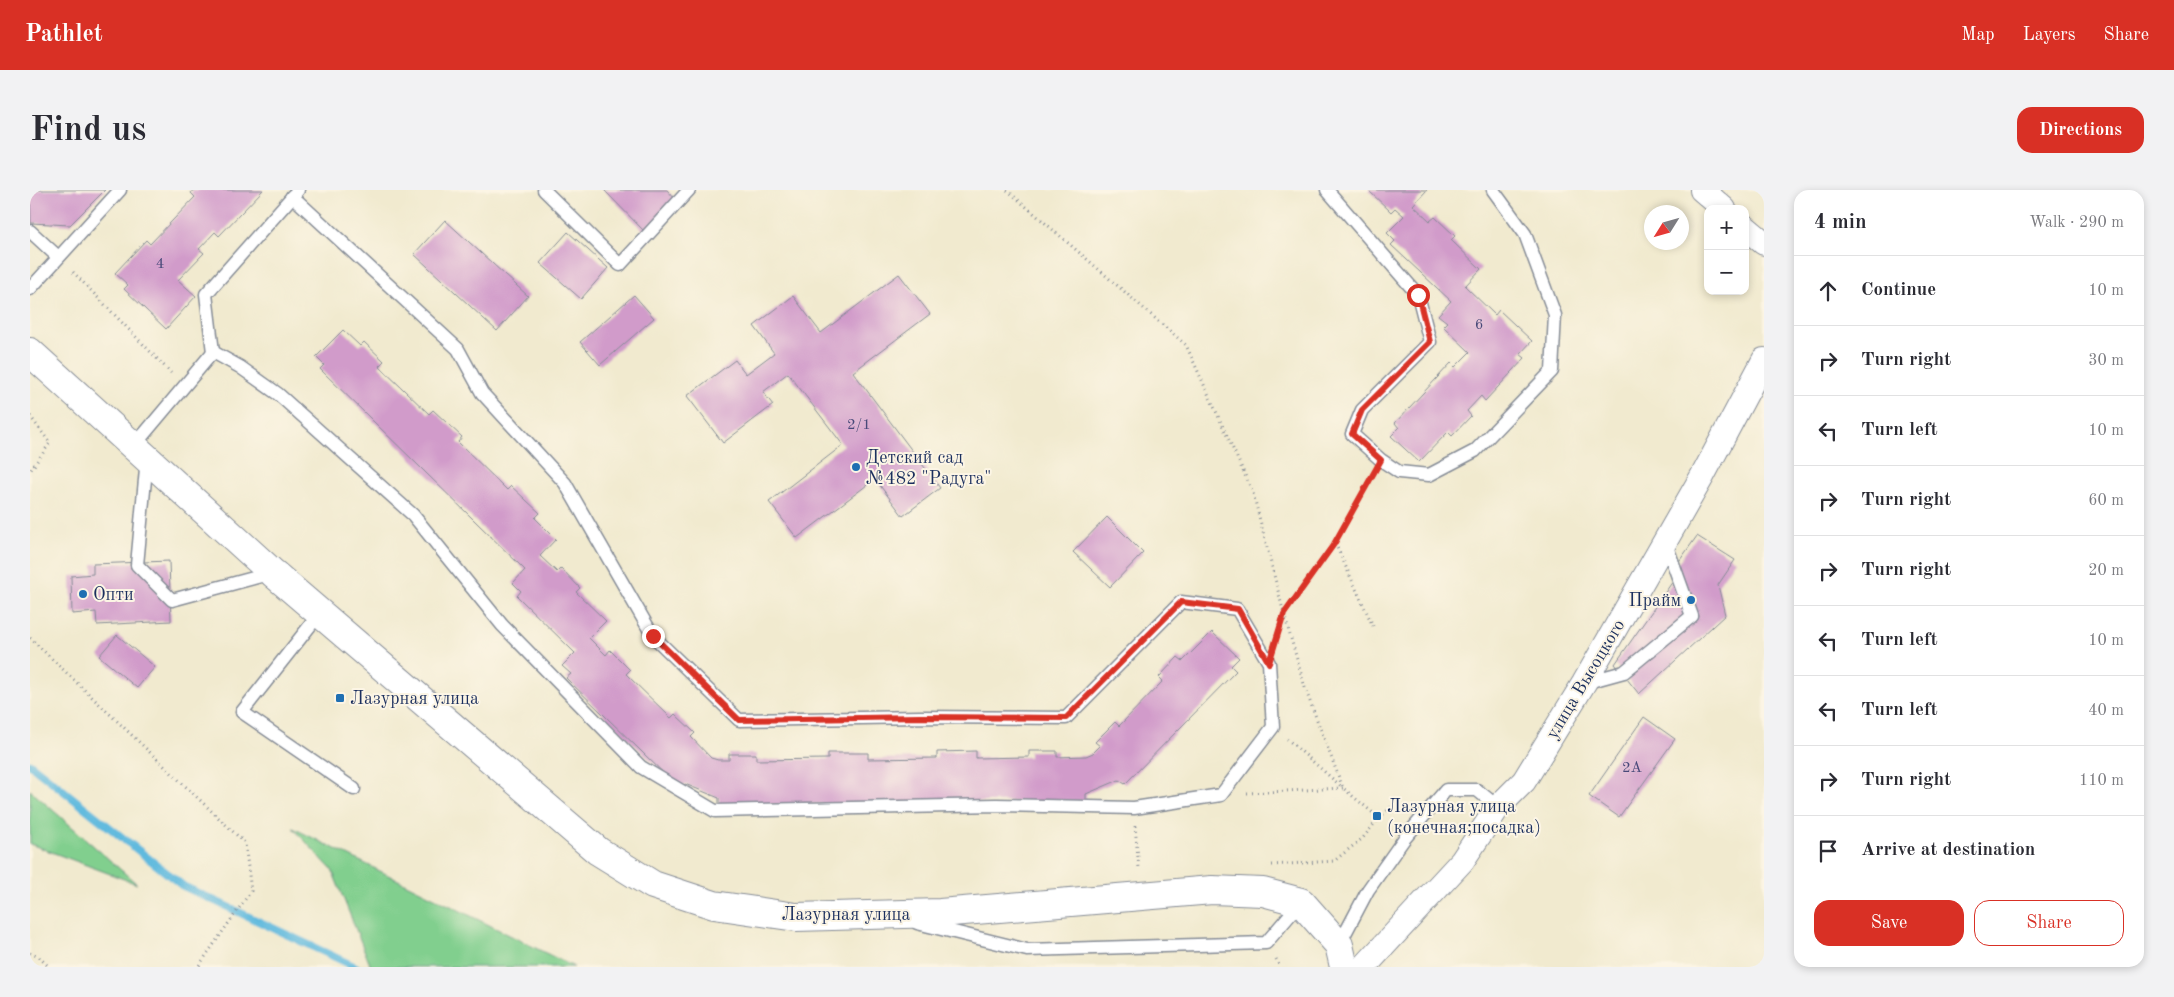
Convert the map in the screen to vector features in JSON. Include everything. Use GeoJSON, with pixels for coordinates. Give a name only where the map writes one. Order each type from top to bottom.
{"type":"FeatureCollection","features":[{"type":"Feature","properties":{"kind":"street"},"geometry":{"type":"LineString","coordinates":[[1702,190],[1719,205]]}},
{"type":"Feature","properties":{"kind":"street"},"geometry":{"type":"LineString","coordinates":[[1749,230],[1764,243]]}},
{"type":"Feature","properties":{"kind":"street","name":"Лазурная улица"},"geometry":{"type":"LineString","coordinates":[[30,352],[273,573],[598,851],[653,885],[714,905],[796,917],[940,913],[1212,890],[1263,892],[1300,902]]}},
{"type":"Feature","properties":{"kind":"street","name":"улица Высоцкого"},"geometry":{"type":"LineString","coordinates":[[1364,967],[1462,861],[1498,807],[1524,781],[1584,683],[1703,475],[1764,360]]}},
{"type":"Feature","properties":{"kind":"street"},"geometry":{"type":"LineString","coordinates":[[1300,902],[1342,956]]}},
{"type":"Feature","properties":{"kind":"lane"},"geometry":{"type":"LineString","coordinates":[[30,289],[120,190]]}},
{"type":"Feature","properties":{"kind":"lane"},"geometry":{"type":"LineString","coordinates":[[544,190],[620,264],[689,190]]}},
{"type":"Feature","properties":{"kind":"lane"},"geometry":{"type":"LineString","coordinates":[[1327,190],[1418,295],[1430,342],[1362,410],[1352,434],[1381,460],[1399,472],[1429,475],[1475,451],[1552,371],[1555,315],[1525,234],[1493,190]]}},
{"type":"Feature","properties":{"kind":"lane"},"geometry":{"type":"LineString","coordinates":[[213,352],[240,367],[278,394],[413,515],[502,625],[641,767],[715,811],[996,805],[1134,808],[1221,795],[1273,727],[1269,663],[1238,609],[1181,602],[1066,718],[920,717],[739,720],[653,636],[565,482],[482,393],[458,349],[295,193],[206,294],[213,352],[184,386],[141,452],[137,565],[172,600],[273,573]]}},
{"type":"Feature","properties":{"kind":"lane"},"geometry":{"type":"LineString","coordinates":[[30,231],[58,257]]}},
{"type":"Feature","properties":{"kind":"lane"},"geometry":{"type":"LineString","coordinates":[[1584,683],[1624,672],[1692,616],[1665,541]]}},
{"type":"Feature","properties":{"kind":"lane"},"geometry":{"type":"LineString","coordinates":[[320,613],[242,712],[354,789]]}},
{"type":"Feature","properties":{"kind":"lane"},"geometry":{"type":"LineString","coordinates":[[1342,956],[1368,890],[1404,839],[1446,790],[1477,790],[1498,807]]}},
{"type":"Feature","properties":{"kind":"lane"},"geometry":{"type":"LineString","coordinates":[[884,915],[1027,950],[1266,943],[1300,902]]}},
{"type":"Feature","properties":{"kind":"path"},"geometry":{"type":"LineString","coordinates":[[1007,190],[1186,345],[1254,493],[1284,614],[1306,691],[1343,788]]}},
{"type":"Feature","properties":{"kind":"path"},"geometry":{"type":"LineString","coordinates":[[58,257],[184,386]]}},
{"type":"Feature","properties":{"kind":"path"},"geometry":{"type":"LineString","coordinates":[[30,416],[50,443],[30,471]]}},
{"type":"Feature","properties":{"kind":"path"},"geometry":{"type":"LineString","coordinates":[[1269,663],[1284,614],[1334,544],[1381,460]]}},
{"type":"Feature","properties":{"kind":"path"},"geometry":{"type":"LineString","coordinates":[[1334,544],[1373,626]]}},
{"type":"Feature","properties":{"kind":"path"},"geometry":{"type":"LineString","coordinates":[[30,638],[245,843],[251,891],[198,967]]}},
{"type":"Feature","properties":{"kind":"path"},"geometry":{"type":"LineString","coordinates":[[1273,727],[1379,818]]}},
{"type":"Feature","properties":{"kind":"path"},"geometry":{"type":"LineString","coordinates":[[1221,795],[1343,788]]}},
{"type":"Feature","properties":{"kind":"path"},"geometry":{"type":"LineString","coordinates":[[1363,838],[1379,818],[1398,800]]}},
{"type":"Feature","properties":{"kind":"path"},"geometry":{"type":"LineString","coordinates":[[1134,808],[1137,868]]}},
{"type":"Feature","properties":{"kind":"path"},"geometry":{"type":"LineString","coordinates":[[30,953],[39,957],[49,967]]}},
{"type":"Feature","properties":{"kind":"green space"},"geometry":{"type":"Polygon","coordinates":[[[30,790],[137,884],[30,844],[30,790]]]}},
{"type":"Feature","properties":{"kind":"green space"},"geometry":{"type":"Polygon","coordinates":[[[293,828],[574,967],[371,967],[332,870],[293,828]]]}},
{"type":"Feature","properties":{"kind":"building"},"geometry":{"type":"Polygon","coordinates":[[[30,190],[105,190],[70,225],[31,223],[30,190]]]}},
{"type":"Feature","properties":{"kind":"building"},"geometry":{"type":"Polygon","coordinates":[[[193,190],[263,190],[219,236],[215,232],[199,249],[204,253],[178,280],[196,296],[166,329],[124,289],[128,285],[115,273],[146,240],[150,244],[195,197],[191,193],[193,190]]]}},
{"type":"Feature","properties":{"kind":"building"},"geometry":{"type":"Polygon","coordinates":[[[604,190],[667,190],[676,200],[645,232],[604,190]]]}},
{"type":"Feature","properties":{"kind":"building"},"geometry":{"type":"Polygon","coordinates":[[[1368,190],[1427,190],[1413,205],[1430,221],[1435,217],[1455,236],[1451,240],[1481,269],[1465,286],[1495,315],[1499,310],[1532,341],[1520,354],[1525,358],[1485,401],[1481,396],[1467,411],[1471,416],[1452,436],[1448,432],[1419,462],[1391,436],[1399,428],[1395,423],[1451,363],[1455,367],[1470,352],[1443,326],[1447,322],[1438,315],[1451,301],[1391,245],[1395,241],[1387,233],[1404,216],[1395,208],[1391,212],[1368,190]]]}},
{"type":"Feature","properties":{"kind":"building"},"geometry":{"type":"Polygon","coordinates":[[[445,220],[528,296],[497,331],[414,254],[445,220]]]}},
{"type":"Feature","properties":{"kind":"building"},"geometry":{"type":"Polygon","coordinates":[[[568,232],[608,268],[581,299],[540,263],[568,232]]]}},
{"type":"Feature","properties":{"kind":"building"},"geometry":{"type":"Polygon","coordinates":[[[899,274],[930,314],[853,372],[940,488],[903,516],[875,479],[797,538],[769,502],[843,445],[788,373],[763,392],[773,405],[723,443],[687,396],[735,360],[746,374],[774,353],[754,326],[793,296],[821,333],[899,274]]]}},
{"type":"Feature","properties":{"kind":"building"},"geometry":{"type":"Polygon","coordinates":[[[634,295],[654,318],[600,365],[580,342],[634,295]]]}},
{"type":"Feature","properties":{"kind":"building"},"geometry":{"type":"Polygon","coordinates":[[[343,330],[360,346],[364,342],[384,361],[379,366],[429,414],[433,410],[462,437],[458,442],[507,490],[511,486],[540,513],[535,518],[556,539],[540,556],[557,572],[561,568],[580,588],[576,592],[606,621],[589,638],[606,655],[610,650],[630,670],[626,674],[671,718],[675,714],[695,733],[691,737],[711,758],[729,760],[729,754],[756,754],[756,760],[828,759],[828,753],[868,753],[868,759],[937,758],[937,752],[976,751],[976,758],[1029,757],[1029,751],[1057,751],[1057,757],[1086,756],[1093,753],[1100,746],[1095,742],[1115,722],[1119,726],[1163,681],[1159,677],[1178,657],[1183,661],[1212,632],[1239,658],[1231,666],[1236,671],[1125,784],[1119,780],[1086,794],[1086,801],[719,805],[719,798],[685,784],[680,789],[566,678],[571,674],[562,666],[575,653],[517,596],[521,591],[513,583],[525,570],[320,369],[324,365],[316,357],[343,330]]]}},
{"type":"Feature","properties":{"kind":"building"},"geometry":{"type":"Polygon","coordinates":[[[1107,517],[1143,553],[1110,587],[1073,552],[1107,517]]]}},
{"type":"Feature","properties":{"kind":"building","name":"Прайм"},"geometry":{"type":"Polygon","coordinates":[[[1697,536],[1735,560],[1718,585],[1725,615],[1639,694],[1615,664],[1680,571],[1675,567],[1697,536]]]}},
{"type":"Feature","properties":{"kind":"building"},"geometry":{"type":"Polygon","coordinates":[[[169,561],[171,621],[97,625],[96,612],[72,614],[71,576],[93,574],[93,564],[169,561]]]}},
{"type":"Feature","properties":{"kind":"building"},"geometry":{"type":"Polygon","coordinates":[[[117,635],[155,667],[137,688],[99,656],[117,635]]]}},
{"type":"Feature","properties":{"kind":"building"},"geometry":{"type":"Polygon","coordinates":[[[1644,717],[1675,739],[1619,817],[1589,796],[1644,717]]]}},
{"type":"Feature","properties":{"kind":"waterway"},"geometry":{"type":"LineString","coordinates":[[30,764],[183,886],[356,967]]}},
{"type":"Feature","properties":{"kind":"place","name":"Детский сад №482 \"Радуга\""},"geometry":{"type":"Point","coordinates":[856,467]}},
{"type":"Feature","properties":{"kind":"place","name":"Опти"},"geometry":{"type":"Point","coordinates":[83,594]}},
{"type":"Feature","properties":{"kind":"place","name":"Прайм"},"geometry":{"type":"Point","coordinates":[1691,600]}},
{"type":"Feature","properties":{"kind":"place","name":"Лазурная улица"},"geometry":{"type":"Point","coordinates":[340,698]}},
{"type":"Feature","properties":{"kind":"place","name":"Лазурная улица (конечная;посадка)"},"geometry":{"type":"Point","coordinates":[1377,816]}},
{"type":"Feature","properties":{"kind":"route"},"geometry":{"type":"LineString","coordinates":[[653,636],[739,720],[920,717],[1066,718],[1181,602],[1238,609],[1269,663],[1284,614],[1334,544],[1381,460],[1352,434],[1362,410],[1430,342],[1418,295]]}}]}
